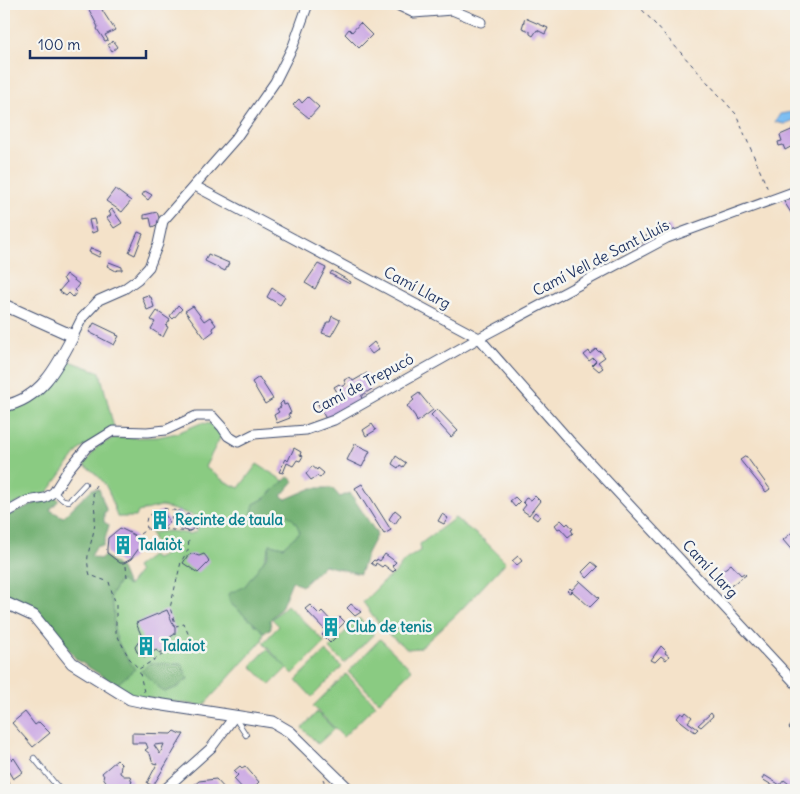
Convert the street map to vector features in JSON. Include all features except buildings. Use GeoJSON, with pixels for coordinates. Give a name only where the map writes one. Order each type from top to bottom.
{"type":"FeatureCollection","features":[{"type":"Feature","properties":{"kind":"street"},"geometry":{"type":"LineString","coordinates":[[4,406],[26,397],[44,384],[58,366],[82,318],[98,300],[124,289],[138,279],[149,267],[158,244],[163,221],[236,138],[274,82],[293,46],[308,4]]}},
{"type":"Feature","properties":{"kind":"street"},"geometry":{"type":"LineString","coordinates":[[395,4],[414,13],[452,10],[481,22]]}},
{"type":"Feature","properties":{"kind":"street","name":"Camí Llarg"},"geometry":{"type":"LineString","coordinates":[[195,186],[479,338],[569,440],[796,684]]}},
{"type":"Feature","properties":{"kind":"street","name":"Camí Vell de Sant Lluís"},"geometry":{"type":"LineString","coordinates":[[479,338],[667,238],[796,191]]}},
{"type":"Feature","properties":{"kind":"street"},"geometry":{"type":"LineString","coordinates":[[4,306],[73,336]]}},
{"type":"Feature","properties":{"kind":"street","name":"Camí de Trepucó"},"geometry":{"type":"LineString","coordinates":[[54,492],[68,470],[87,447],[113,431],[147,432],[166,430],[196,416],[212,416],[222,426],[228,436],[238,442],[254,434],[306,430],[334,420],[479,338]]}},
{"type":"Feature","properties":{"kind":"street"},"geometry":{"type":"LineString","coordinates":[[4,514],[27,502],[45,498],[54,492]]}},
{"type":"Feature","properties":{"kind":"street"},"geometry":{"type":"LineString","coordinates":[[4,604],[34,616],[72,663],[130,699],[234,716],[268,717],[290,732],[349,790]]}},
{"type":"Feature","properties":{"kind":"street"},"geometry":{"type":"LineString","coordinates":[[164,790],[211,748],[234,716]]}},
{"type":"Feature","properties":{"kind":"lane"},"geometry":{"type":"LineString","coordinates":[[54,492],[63,500],[69,502],[85,484]]}},
{"type":"Feature","properties":{"kind":"lane"},"geometry":{"type":"LineString","coordinates":[[234,716],[246,735]]}},
{"type":"Feature","properties":{"kind":"lane"},"geometry":{"type":"LineString","coordinates":[[34,758],[60,790]]}},
{"type":"Feature","properties":{"kind":"path"},"geometry":{"type":"LineString","coordinates":[[637,4],[736,114],[772,200]]}},
{"type":"Feature","properties":{"kind":"path"},"geometry":{"type":"LineString","coordinates":[[96,485],[93,490],[95,529],[88,553],[88,566],[90,575],[109,582],[116,605],[116,632],[129,658],[139,669],[144,689],[144,702]]}},
{"type":"Feature","properties":{"kind":"path"},"geometry":{"type":"LineString","coordinates":[[140,534],[148,529],[187,532],[195,529],[196,524],[188,514],[184,515],[178,511],[162,508],[147,517],[148,529]]}},
{"type":"Feature","properties":{"kind":"path"},"geometry":{"type":"LineString","coordinates":[[139,669],[190,638],[184,624],[176,626],[170,608],[181,562],[188,550],[189,538]]}},
{"type":"Feature","properties":{"kind":"path"},"geometry":{"type":"LineString","coordinates":[[126,566],[127,577]]}},
{"type":"Feature","properties":{"kind":"path"},"geometry":{"type":"LineString","coordinates":[[322,775],[324,781],[323,790]]}},
{"type":"Feature","properties":{"kind":"green space"},"geometry":{"type":"Polygon","coordinates":[[[67,360],[100,372],[114,428],[79,450],[48,492],[9,506],[4,499],[4,411],[24,404],[53,383],[67,360]]]}},
{"type":"Feature","properties":{"kind":"green space"},"geometry":{"type":"Polygon","coordinates":[[[201,423],[211,424],[222,434],[205,467],[224,481],[239,488],[257,464],[284,481],[265,498],[254,504],[277,513],[286,513],[296,522],[300,532],[283,547],[270,544],[259,568],[230,603],[264,632],[262,641],[203,706],[135,696],[116,685],[134,668],[116,638],[113,607],[110,597],[120,580],[128,586],[139,572],[136,567],[151,556],[156,559],[167,554],[161,542],[155,543],[151,533],[170,531],[190,534],[197,531],[198,524],[195,516],[161,506],[138,512],[136,517],[117,517],[107,487],[98,476],[84,465],[97,447],[113,438],[157,437],[177,433],[201,423]]]}},
{"type":"Feature","properties":{"kind":"green space"},"geometry":{"type":"Polygon","coordinates":[[[288,477],[294,481],[281,496],[286,499],[312,488],[332,488],[340,497],[350,493],[377,534],[367,553],[360,574],[324,565],[302,586],[292,581],[281,608],[270,620],[271,629],[264,632],[230,603],[228,594],[245,586],[267,556],[270,544],[283,547],[300,532],[294,521],[286,515],[277,513],[265,522],[251,516],[254,504],[265,498],[288,477]]]}},
{"type":"Feature","properties":{"kind":"green space"},"geometry":{"type":"Polygon","coordinates":[[[92,489],[99,489],[107,512],[104,512],[104,522],[109,525],[103,546],[97,546],[91,556],[99,559],[105,556],[121,569],[128,586],[120,580],[110,597],[113,607],[116,638],[135,669],[116,685],[76,659],[42,616],[27,605],[8,597],[4,598],[4,517],[54,495],[59,500],[50,510],[63,517],[92,489]]]}},
{"type":"Feature","properties":{"kind":"green space"},"geometry":{"type":"Polygon","coordinates":[[[455,518],[485,541],[506,562],[457,614],[420,648],[407,649],[384,631],[363,602],[395,573],[404,561],[421,550],[420,544],[455,518]]]}},
{"type":"Feature","properties":{"kind":"green space"},"geometry":{"type":"Polygon","coordinates":[[[287,605],[325,642],[293,674],[287,668],[270,685],[251,666],[267,649],[286,667],[263,643],[279,626],[272,619],[287,605]]]}},
{"type":"Feature","properties":{"kind":"green space"},"geometry":{"type":"Polygon","coordinates":[[[359,618],[372,631],[373,635],[344,663],[329,648],[359,618]]]}},
{"type":"Feature","properties":{"kind":"green space"},"geometry":{"type":"Polygon","coordinates":[[[380,639],[412,670],[379,702],[348,672],[380,639]]]}},
{"type":"Feature","properties":{"kind":"green space"},"geometry":{"type":"Polygon","coordinates":[[[326,651],[342,667],[312,697],[296,680],[326,651]]]}},
{"type":"Feature","properties":{"kind":"green space"},"geometry":{"type":"Polygon","coordinates":[[[150,663],[182,664],[188,679],[176,688],[164,692],[141,671],[150,663]]]}},
{"type":"Feature","properties":{"kind":"green space"},"geometry":{"type":"Polygon","coordinates":[[[346,674],[376,705],[343,737],[313,706],[346,674]]]}},
{"type":"Feature","properties":{"kind":"green space"},"geometry":{"type":"Polygon","coordinates":[[[317,712],[334,729],[318,744],[302,728],[317,712]]]}},
{"type":"Feature","properties":{"kind":"water"},"geometry":{"type":"Polygon","coordinates":[[[792,112],[796,116],[794,120],[784,124],[775,122],[780,114],[792,112]]]}},
{"type":"Feature","properties":{"kind":"place","name":"Recinte de taula"},"geometry":{"type":"Point","coordinates":[160,520]}},
{"type":"Feature","properties":{"kind":"place","name":"Talaiòt"},"geometry":{"type":"Point","coordinates":[123,545]}},
{"type":"Feature","properties":{"kind":"place","name":"Club de tenis"},"geometry":{"type":"Point","coordinates":[331,627]}},
{"type":"Feature","properties":{"kind":"place","name":"Talaiot"},"geometry":{"type":"Point","coordinates":[146,646]}}]}
